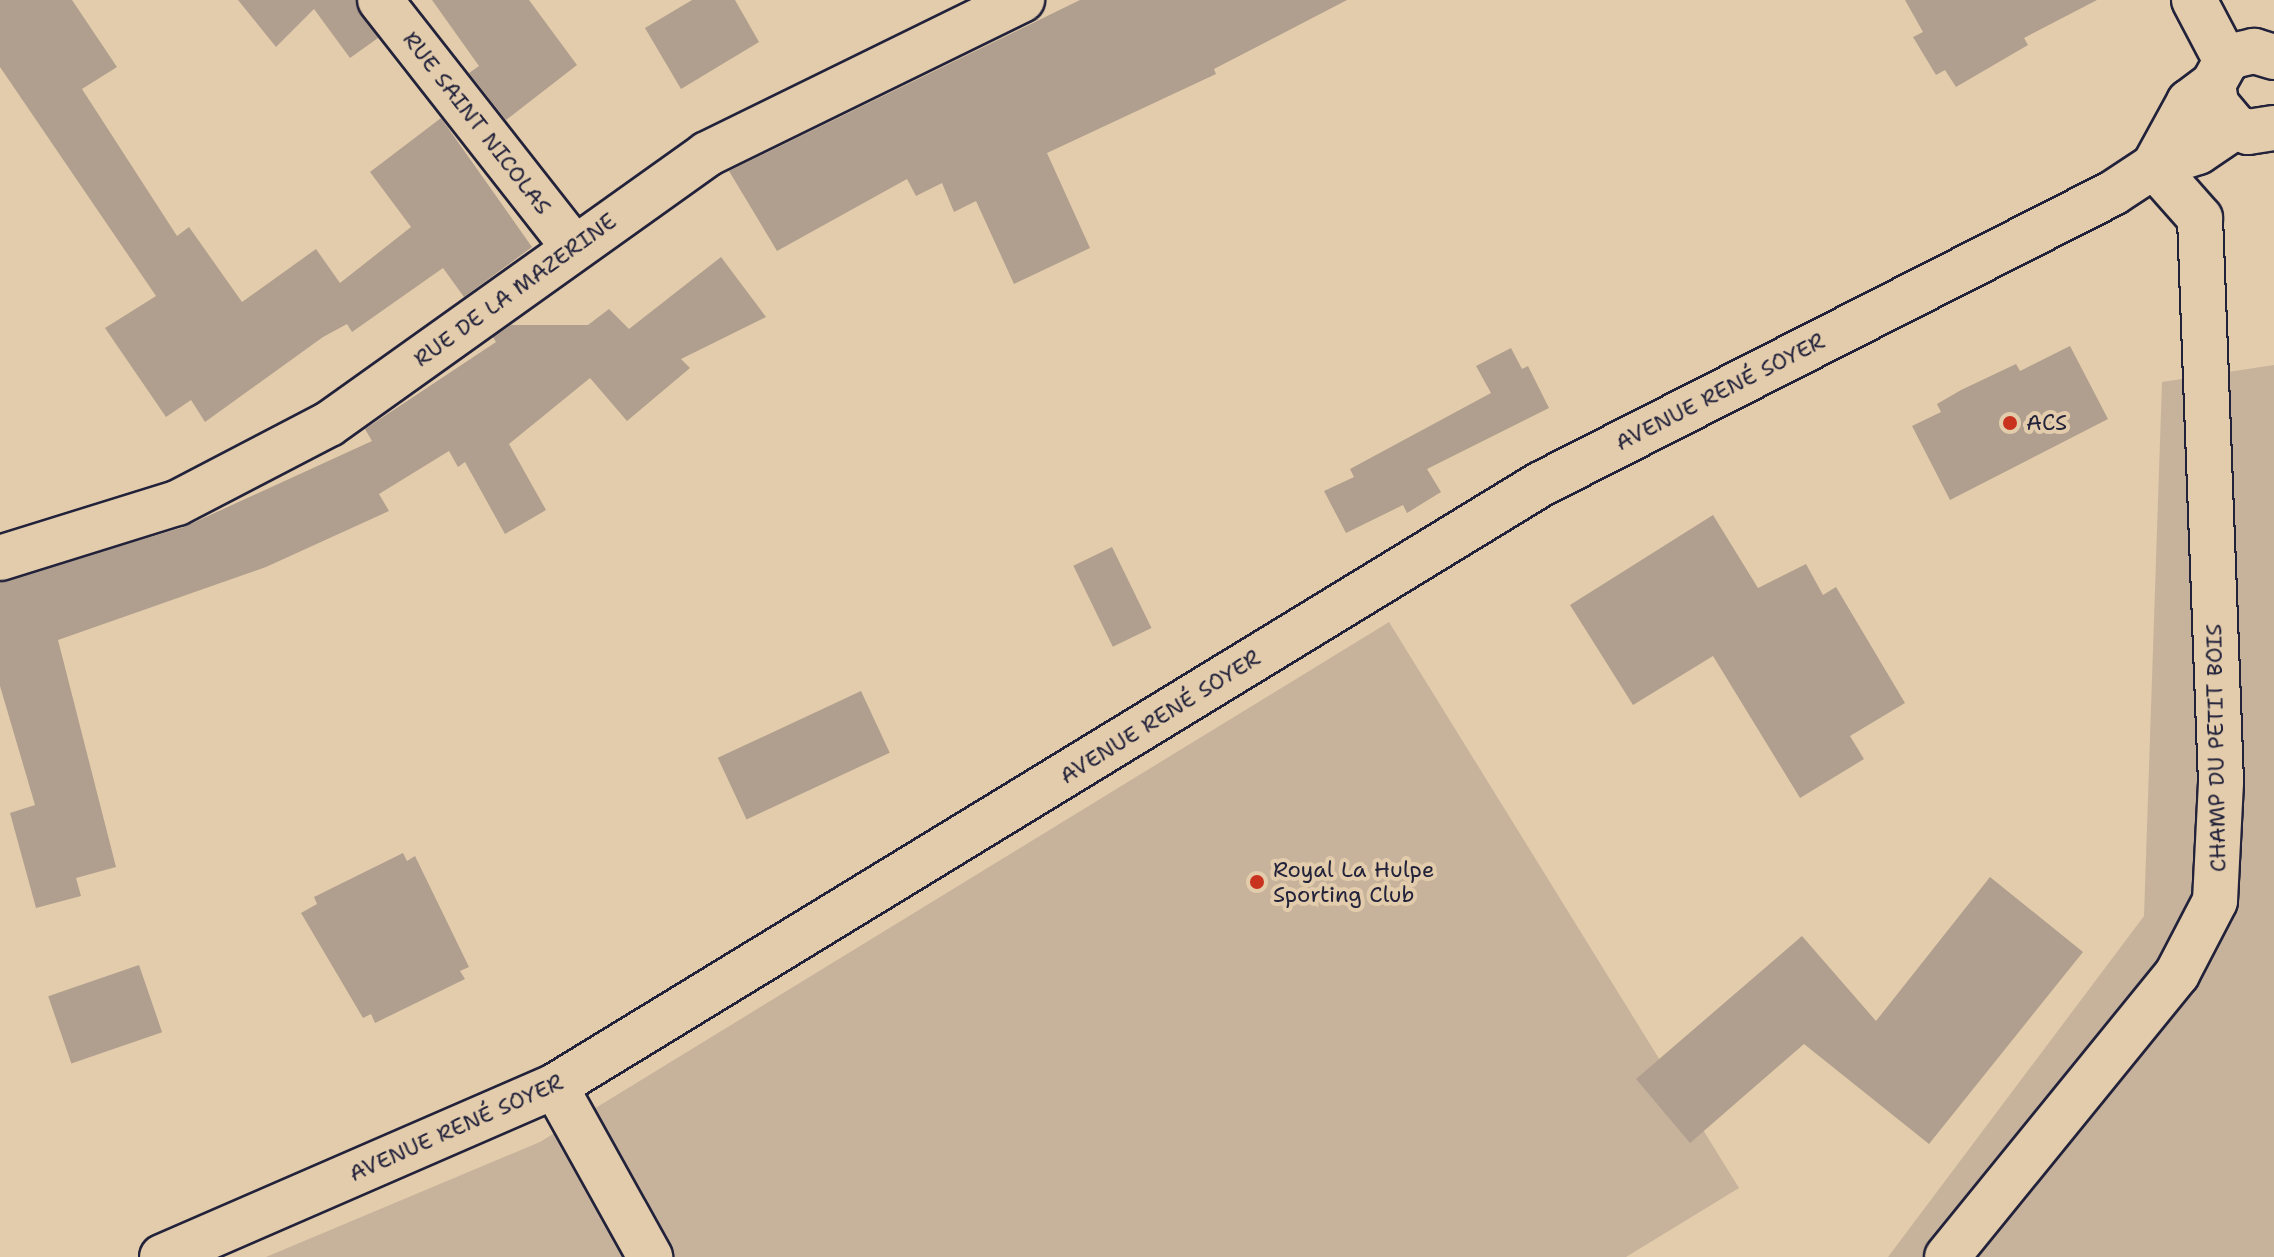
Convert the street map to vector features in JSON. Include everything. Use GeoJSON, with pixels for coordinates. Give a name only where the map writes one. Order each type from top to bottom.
{"type":"FeatureCollection","features":[{"type":"Feature","properties":{"kind":"street","name":"RUE SAINT NICOLAS"},"geometry":{"type":"LineString","coordinates":[[380,0],[573,246]]}},
{"type":"Feature","properties":{"kind":"street","name":"RUE DE LA MAZERINE"},"geometry":{"type":"LineString","coordinates":[[0,558],[177,503],[329,424],[529,284],[573,246],[707,154],[1022,0]]}},
{"type":"Feature","properties":{"kind":"street"},"geometry":{"type":"LineString","coordinates":[[2194,0],[2220,72],[2216,104],[2254,127]]}},
{"type":"Feature","properties":{"kind":"street"},"geometry":{"type":"LineString","coordinates":[[2220,72],[2254,51],[2274,57]]}},
{"type":"Feature","properties":{"kind":"street","name":"AVENUE RENÉ SOYER"},"geometry":{"type":"LineString","coordinates":[[2154,166],[2189,102],[2220,72]]}},
{"type":"Feature","properties":{"kind":"street","name":"AVENUE RENÉ SOYER"},"geometry":{"type":"LineString","coordinates":[[162,1257],[555,1086],[1541,484],[2113,193],[2154,166],[2198,152],[2254,127]]}},
{"type":"Feature","properties":{"kind":"street","name":"CHAMP DU PETIT BOIS"},"geometry":{"type":"LineString","coordinates":[[1947,1257],[2177,974],[2215,901],[2221,782],[2200,218],[2154,166]]}},
{"type":"Feature","properties":{"kind":"street"},"geometry":{"type":"LineString","coordinates":[[555,1086],[650,1257]]}},
{"type":"Feature","properties":{"kind":"shaded area"},"geometry":{"type":"Polygon","coordinates":[[[2274,365],[2274,1257],[1888,1257],[2144,916],[2162,382],[2274,365]]]}},
{"type":"Feature","properties":{"kind":"shaded area","name":"Royal La Hulpe Sporting Club"},"geometry":{"type":"Polygon","coordinates":[[[1389,622],[1739,1188],[1626,1257],[266,1257],[540,1142],[1389,622]]]}},
{"type":"Feature","properties":{"kind":"building"},"geometry":{"type":"Polygon","coordinates":[[[0,0],[72,0],[117,67],[82,89],[177,236],[189,227],[242,302],[316,249],[340,283],[411,227],[370,172],[441,118],[532,247],[464,297],[443,268],[352,332],[347,324],[323,337],[205,422],[191,400],[166,417],[105,328],[156,296],[0,67],[0,0]]]}},
{"type":"Feature","properties":{"kind":"building"},"geometry":{"type":"Polygon","coordinates":[[[238,0],[356,0],[378,38],[350,58],[314,9],[276,47],[238,0]]]}},
{"type":"Feature","properties":{"kind":"building"},"geometry":{"type":"Polygon","coordinates":[[[432,0],[529,0],[577,65],[506,120],[469,73],[479,66],[432,0]]]}},
{"type":"Feature","properties":{"kind":"building"},"geometry":{"type":"Polygon","coordinates":[[[692,0],[735,0],[759,42],[681,89],[645,28],[692,0]]]}},
{"type":"Feature","properties":{"kind":"building"},"geometry":{"type":"Polygon","coordinates":[[[1080,0],[1347,0],[1214,69],[1216,74],[1047,153],[1090,248],[1014,284],[976,201],[954,212],[942,183],[916,196],[907,179],[777,251],[729,171],[1080,0]]]}},
{"type":"Feature","properties":{"kind":"building"},"geometry":{"type":"Polygon","coordinates":[[[1905,0],[2097,0],[2024,38],[2028,45],[1956,87],[1945,70],[1936,75],[1913,37],[1923,32],[1905,0]]]}},
{"type":"Feature","properties":{"kind":"building"},"geometry":{"type":"Polygon","coordinates":[[[721,257],[766,317],[681,359],[690,368],[627,421],[590,378],[509,444],[546,510],[505,534],[465,462],[458,467],[449,451],[379,494],[389,511],[266,567],[58,640],[116,867],[76,878],[81,896],[36,908],[10,813],[35,805],[0,686],[0,582],[184,527],[372,441],[365,429],[496,342],[493,337],[511,325],[588,325],[609,309],[629,329],[721,257]]]}},
{"type":"Feature","properties":{"kind":"building","name":"ACS"},"geometry":{"type":"Polygon","coordinates":[[[2070,346],[2108,419],[1950,500],[1912,426],[1941,412],[1937,404],[1961,390],[2016,364],[2020,371],[2070,346]]]}},
{"type":"Feature","properties":{"kind":"building"},"geometry":{"type":"Polygon","coordinates":[[[1511,348],[1522,369],[1528,366],[1549,408],[1427,469],[1441,492],[1407,513],[1403,505],[1346,533],[1324,491],[1354,477],[1350,469],[1491,393],[1476,366],[1511,348]]]}},
{"type":"Feature","properties":{"kind":"building"},"geometry":{"type":"Polygon","coordinates":[[[1713,515],[1758,588],[1806,564],[1823,595],[1836,587],[1905,703],[1850,736],[1864,759],[1800,798],[1713,656],[1633,705],[1570,605],[1713,515]]]}},
{"type":"Feature","properties":{"kind":"building"},"geometry":{"type":"Polygon","coordinates":[[[1112,547],[1151,628],[1113,647],[1073,566],[1112,547]]]}},
{"type":"Feature","properties":{"kind":"building"},"geometry":{"type":"Polygon","coordinates":[[[861,691],[890,753],[747,819],[718,758],[861,691]]]}},
{"type":"Feature","properties":{"kind":"building"},"geometry":{"type":"Polygon","coordinates":[[[403,853],[407,861],[415,856],[469,967],[460,971],[465,979],[375,1023],[371,1014],[363,1018],[301,913],[317,904],[314,897],[403,853]]]}},
{"type":"Feature","properties":{"kind":"building"},"geometry":{"type":"Polygon","coordinates":[[[1990,877],[2083,952],[1929,1144],[1804,1044],[1690,1143],[1636,1079],[1802,936],[1876,1021],[1990,877]]]}},
{"type":"Feature","properties":{"kind":"building"},"geometry":{"type":"Polygon","coordinates":[[[139,965],[162,1032],[71,1063],[48,996],[139,965]]]}},
{"type":"Feature","properties":{"kind":"place","name":"ACS"},"geometry":{"type":"Point","coordinates":[2010,423]}},
{"type":"Feature","properties":{"kind":"place","name":"Royal La Hulpe Sporting Club"},"geometry":{"type":"Point","coordinates":[1257,882]}}]}
